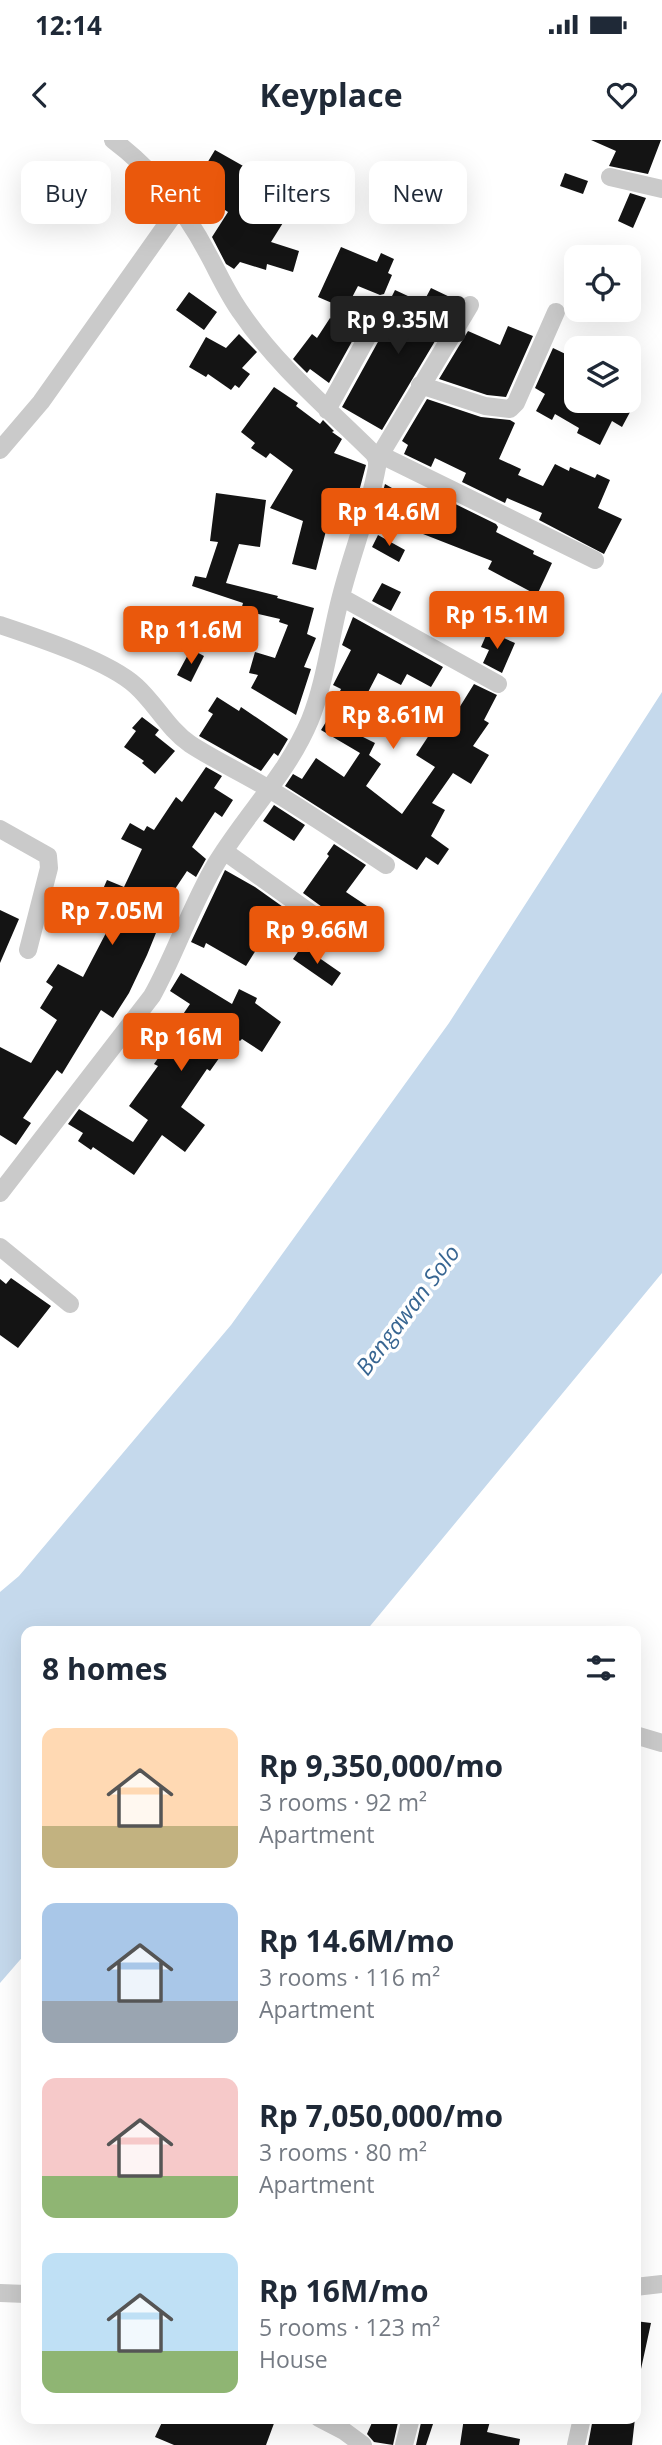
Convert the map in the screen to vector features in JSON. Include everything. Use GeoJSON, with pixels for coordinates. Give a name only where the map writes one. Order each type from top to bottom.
{"type":"FeatureCollection","features":[{"type":"Feature","properties":{"kind":"street"},"geometry":{"type":"LineString","coordinates":[[113,140],[137,161]]}},
{"type":"Feature","properties":{"kind":"street"},"geometry":{"type":"LineString","coordinates":[[610,177],[662,189]]}},
{"type":"Feature","properties":{"kind":"street"},"geometry":{"type":"LineString","coordinates":[[0,450],[41,402],[167,224]]}},
{"type":"Feature","properties":{"kind":"street"},"geometry":{"type":"LineString","coordinates":[[190,224],[241,314],[327,410],[374,454],[595,560]]}},
{"type":"Feature","properties":{"kind":"street"},"geometry":{"type":"LineString","coordinates":[[327,410],[385,305]]}},
{"type":"Feature","properties":{"kind":"street"},"geometry":{"type":"LineString","coordinates":[[0,1193],[152,996],[168,967],[198,897],[224,851],[284,771],[311,718],[326,670],[341,597],[379,458],[470,305]]}},
{"type":"Feature","properties":{"kind":"street"},"geometry":{"type":"LineString","coordinates":[[420,385],[485,406],[510,409],[516,403],[556,312]]}},
{"type":"Feature","properties":{"kind":"street"},"geometry":{"type":"LineString","coordinates":[[341,597],[498,684]]}},
{"type":"Feature","properties":{"kind":"street"},"geometry":{"type":"LineString","coordinates":[[0,625],[44,640],[134,684],[174,731],[188,743],[269,789],[386,864]]}},
{"type":"Feature","properties":{"kind":"street"},"geometry":{"type":"LineString","coordinates":[[0,829],[48,856],[49,867],[28,950]]}},
{"type":"Feature","properties":{"kind":"street"},"geometry":{"type":"LineString","coordinates":[[224,851],[347,939]]}},
{"type":"Feature","properties":{"kind":"street"},"geometry":{"type":"LineString","coordinates":[[0,1247],[69,1304]]}},
{"type":"Feature","properties":{"kind":"street"},"geometry":{"type":"LineString","coordinates":[[641,1737],[662,1742]]}},
{"type":"Feature","properties":{"kind":"street"},"geometry":{"type":"LineString","coordinates":[[641,2288],[662,2284]]}},
{"type":"Feature","properties":{"kind":"street"},"geometry":{"type":"LineString","coordinates":[[0,2293],[21,2294]]}},
{"type":"Feature","properties":{"kind":"street"},"geometry":{"type":"LineString","coordinates":[[331,2424],[363,2445]]}},
{"type":"Feature","properties":{"kind":"street"},"geometry":{"type":"LineString","coordinates":[[404,2445],[409,2424]]}},
{"type":"Feature","properties":{"kind":"street"},"geometry":{"type":"LineString","coordinates":[[576,2445],[581,2424]]}},
{"type":"Feature","properties":{"kind":"water","name":"Bengawan Solo"},"geometry":{"type":"Polygon","coordinates":[[[662,692],[662,1273],[370,1626],[21,1626],[21,1959],[0,1983],[0,1592],[19,1576],[231,1325],[449,1023],[662,692]]]}},
{"type":"Feature","properties":{"kind":"building"},"geometry":{"type":"Polygon","coordinates":[[[591,140],[661,140],[648,174],[609,166],[616,151],[591,140]]]}},
{"type":"Feature","properties":{"kind":"building"},"geometry":{"type":"Polygon","coordinates":[[[215,150],[239,164],[239,224],[282,224],[271,242],[299,251],[293,272],[267,264],[266,270],[240,262],[234,269],[226,264],[212,237],[220,224],[225,224],[228,212],[225,210],[225,161],[208,161],[215,150]]]}},
{"type":"Feature","properties":{"kind":"building"},"geometry":{"type":"Polygon","coordinates":[[[565,173],[588,181],[583,194],[560,186],[565,173]]]}},
{"type":"Feature","properties":{"kind":"building"},"geometry":{"type":"Polygon","coordinates":[[[630,193],[646,198],[633,228],[618,221],[630,193]]]}},
{"type":"Feature","properties":{"kind":"building"},"geometry":{"type":"Polygon","coordinates":[[[341,247],[377,262],[381,253],[394,259],[388,273],[392,275],[384,294],[380,295],[358,286],[346,309],[318,297],[341,247]]]}},
{"type":"Feature","properties":{"kind":"building"},"geometry":{"type":"Polygon","coordinates":[[[431,288],[454,299],[444,320],[447,321],[382,430],[342,407],[395,311],[396,304],[392,296],[395,290],[423,303],[431,288]]]}},
{"type":"Feature","properties":{"kind":"building"},"geometry":{"type":"Polygon","coordinates":[[[189,292],[217,312],[204,330],[176,310],[189,292]]]}},
{"type":"Feature","properties":{"kind":"building"},"geometry":{"type":"Polygon","coordinates":[[[330,318],[355,336],[329,383],[310,369],[307,373],[293,359],[312,334],[317,338],[330,318]]]}},
{"type":"Feature","properties":{"kind":"building"},"geometry":{"type":"Polygon","coordinates":[[[508,326],[533,336],[506,397],[487,395],[439,379],[468,331],[500,345],[508,326]]]}},
{"type":"Feature","properties":{"kind":"building"},"geometry":{"type":"Polygon","coordinates":[[[239,334],[257,352],[242,368],[250,374],[239,388],[235,385],[231,390],[208,374],[206,377],[189,367],[206,337],[226,348],[239,334]]]}},
{"type":"Feature","properties":{"kind":"building"},"geometry":{"type":"Polygon","coordinates":[[[553,348],[564,353],[564,413],[630,413],[622,427],[612,421],[600,445],[577,433],[579,428],[555,414],[552,420],[536,411],[545,394],[535,388],[553,348]]]}},
{"type":"Feature","properties":{"kind":"building"},"geometry":{"type":"Polygon","coordinates":[[[274,387],[298,403],[296,406],[320,424],[323,420],[334,431],[332,432],[342,439],[334,453],[366,465],[352,518],[350,517],[348,522],[330,515],[316,570],[292,564],[303,521],[270,508],[293,470],[270,453],[266,458],[251,448],[255,443],[241,432],[274,387]]]}},
{"type":"Feature","properties":{"kind":"building"},"geometry":{"type":"Polygon","coordinates":[[[427,399],[481,417],[515,423],[499,459],[521,469],[518,475],[543,486],[555,464],[569,471],[570,467],[595,478],[597,474],[610,480],[598,508],[622,519],[604,554],[539,520],[542,513],[507,498],[505,503],[462,482],[466,473],[435,458],[431,467],[404,454],[408,445],[402,441],[427,399]]]}},
{"type":"Feature","properties":{"kind":"building"},"geometry":{"type":"Polygon","coordinates":[[[385,484],[406,496],[387,535],[373,528],[385,484]]]}},
{"type":"Feature","properties":{"kind":"building"},"geometry":{"type":"Polygon","coordinates":[[[216,493],[266,500],[260,547],[239,544],[226,583],[314,608],[307,634],[316,638],[304,667],[311,669],[296,715],[251,688],[258,675],[249,673],[255,652],[275,658],[288,625],[279,622],[280,619],[241,610],[243,603],[192,586],[195,576],[206,578],[218,542],[210,541],[216,493]]]}},
{"type":"Feature","properties":{"kind":"building"},"geometry":{"type":"Polygon","coordinates":[[[439,496],[496,524],[496,532],[552,563],[537,595],[488,569],[492,561],[423,534],[439,496]]]}},
{"type":"Feature","properties":{"kind":"building"},"geometry":{"type":"Polygon","coordinates":[[[378,535],[405,550],[399,562],[372,547],[378,535]]]}},
{"type":"Feature","properties":{"kind":"building"},"geometry":{"type":"Polygon","coordinates":[[[382,583],[401,592],[391,611],[372,601],[382,583]]]}},
{"type":"Feature","properties":{"kind":"building"},"geometry":{"type":"Polygon","coordinates":[[[353,617],[443,667],[431,687],[407,674],[401,685],[378,673],[351,725],[351,731],[375,743],[369,755],[381,764],[366,786],[402,814],[435,767],[416,755],[437,723],[446,729],[474,684],[497,695],[484,720],[489,723],[473,746],[489,755],[471,784],[453,773],[432,803],[445,810],[431,836],[449,849],[438,865],[426,857],[417,870],[285,786],[293,774],[302,779],[316,758],[344,777],[360,753],[321,730],[334,709],[332,708],[341,689],[333,685],[351,650],[342,645],[353,617]]]}},
{"type":"Feature","properties":{"kind":"building"},"geometry":{"type":"Polygon","coordinates":[[[488,631],[515,643],[502,673],[483,663],[489,650],[481,647],[488,631]]]}},
{"type":"Feature","properties":{"kind":"building"},"geometry":{"type":"Polygon","coordinates":[[[191,649],[204,656],[191,682],[177,675],[191,649]]]}},
{"type":"Feature","properties":{"kind":"building"},"geometry":{"type":"Polygon","coordinates":[[[217,697],[239,711],[241,707],[288,739],[278,756],[274,753],[261,771],[199,736],[213,714],[208,711],[217,697]]]}},
{"type":"Feature","properties":{"kind":"building"},"geometry":{"type":"Polygon","coordinates":[[[142,717],[159,730],[155,735],[175,751],[155,774],[142,763],[144,761],[124,747],[136,731],[132,728],[142,717]]]}},
{"type":"Feature","properties":{"kind":"building"},"geometry":{"type":"Polygon","coordinates":[[[206,767],[222,776],[214,788],[233,800],[222,817],[215,812],[192,847],[206,859],[196,877],[187,871],[173,892],[129,993],[113,1018],[101,1010],[62,1074],[57,1070],[23,1118],[31,1123],[16,1145],[0,1135],[0,1047],[31,1063],[57,1020],[40,1008],[53,987],[46,982],[58,964],[83,977],[107,931],[88,923],[107,880],[124,887],[142,849],[121,839],[130,823],[144,831],[147,826],[154,830],[176,797],[182,802],[206,767]]]}},
{"type":"Feature","properties":{"kind":"building"},"geometry":{"type":"Polygon","coordinates":[[[274,805],[305,825],[294,841],[263,821],[274,805]]]}},
{"type":"Feature","properties":{"kind":"building"},"geometry":{"type":"Polygon","coordinates":[[[334,844],[366,865],[346,892],[367,906],[352,929],[303,893],[329,856],[327,854],[334,844]]]}},
{"type":"Feature","properties":{"kind":"building"},"geometry":{"type":"Polygon","coordinates":[[[225,870],[255,887],[300,919],[288,937],[271,926],[246,966],[206,943],[204,948],[191,942],[225,870]]]}},
{"type":"Feature","properties":{"kind":"building"},"geometry":{"type":"Polygon","coordinates":[[[0,910],[19,919],[0,963],[0,910]]]}},
{"type":"Feature","properties":{"kind":"building"},"geometry":{"type":"Polygon","coordinates":[[[302,946],[341,973],[332,986],[293,959],[302,946]]]}},
{"type":"Feature","properties":{"kind":"building"},"geometry":{"type":"Polygon","coordinates":[[[181,973],[232,1004],[239,989],[257,998],[255,1003],[281,1022],[262,1052],[234,1037],[210,1071],[207,1069],[181,1107],[205,1125],[185,1152],[162,1135],[134,1175],[93,1147],[91,1150],[78,1141],[83,1133],[68,1124],[79,1109],[133,1142],[148,1120],[129,1106],[158,1066],[154,1064],[174,1035],[171,1032],[190,1004],[170,991],[181,973]]]}},
{"type":"Feature","properties":{"kind":"building"},"geometry":{"type":"Polygon","coordinates":[[[11,1278],[51,1306],[18,1348],[0,1335],[0,1279],[6,1284],[11,1278]]]}},
{"type":"Feature","properties":{"kind":"building"},"geometry":{"type":"Polygon","coordinates":[[[641,2322],[651,2323],[641,2369],[641,2322]]]}},
{"type":"Feature","properties":{"kind":"building"},"geometry":{"type":"Polygon","coordinates":[[[161,2424],[274,2424],[266,2445],[174,2445],[155,2437],[161,2424]]]}},
{"type":"Feature","properties":{"kind":"building"},"geometry":{"type":"Polygon","coordinates":[[[371,2424],[398,2424],[393,2445],[374,2442],[367,2434],[371,2424]]]}},
{"type":"Feature","properties":{"kind":"building"},"geometry":{"type":"Polygon","coordinates":[[[421,2424],[433,2424],[426,2445],[416,2445],[421,2424]]]}},
{"type":"Feature","properties":{"kind":"building"},"geometry":{"type":"Polygon","coordinates":[[[463,2424],[489,2424],[487,2432],[520,2439],[519,2445],[460,2445],[463,2424]]]}},
{"type":"Feature","properties":{"kind":"building"},"geometry":{"type":"Polygon","coordinates":[[[592,2424],[634,2424],[632,2445],[588,2445],[592,2424]]]}}]}
